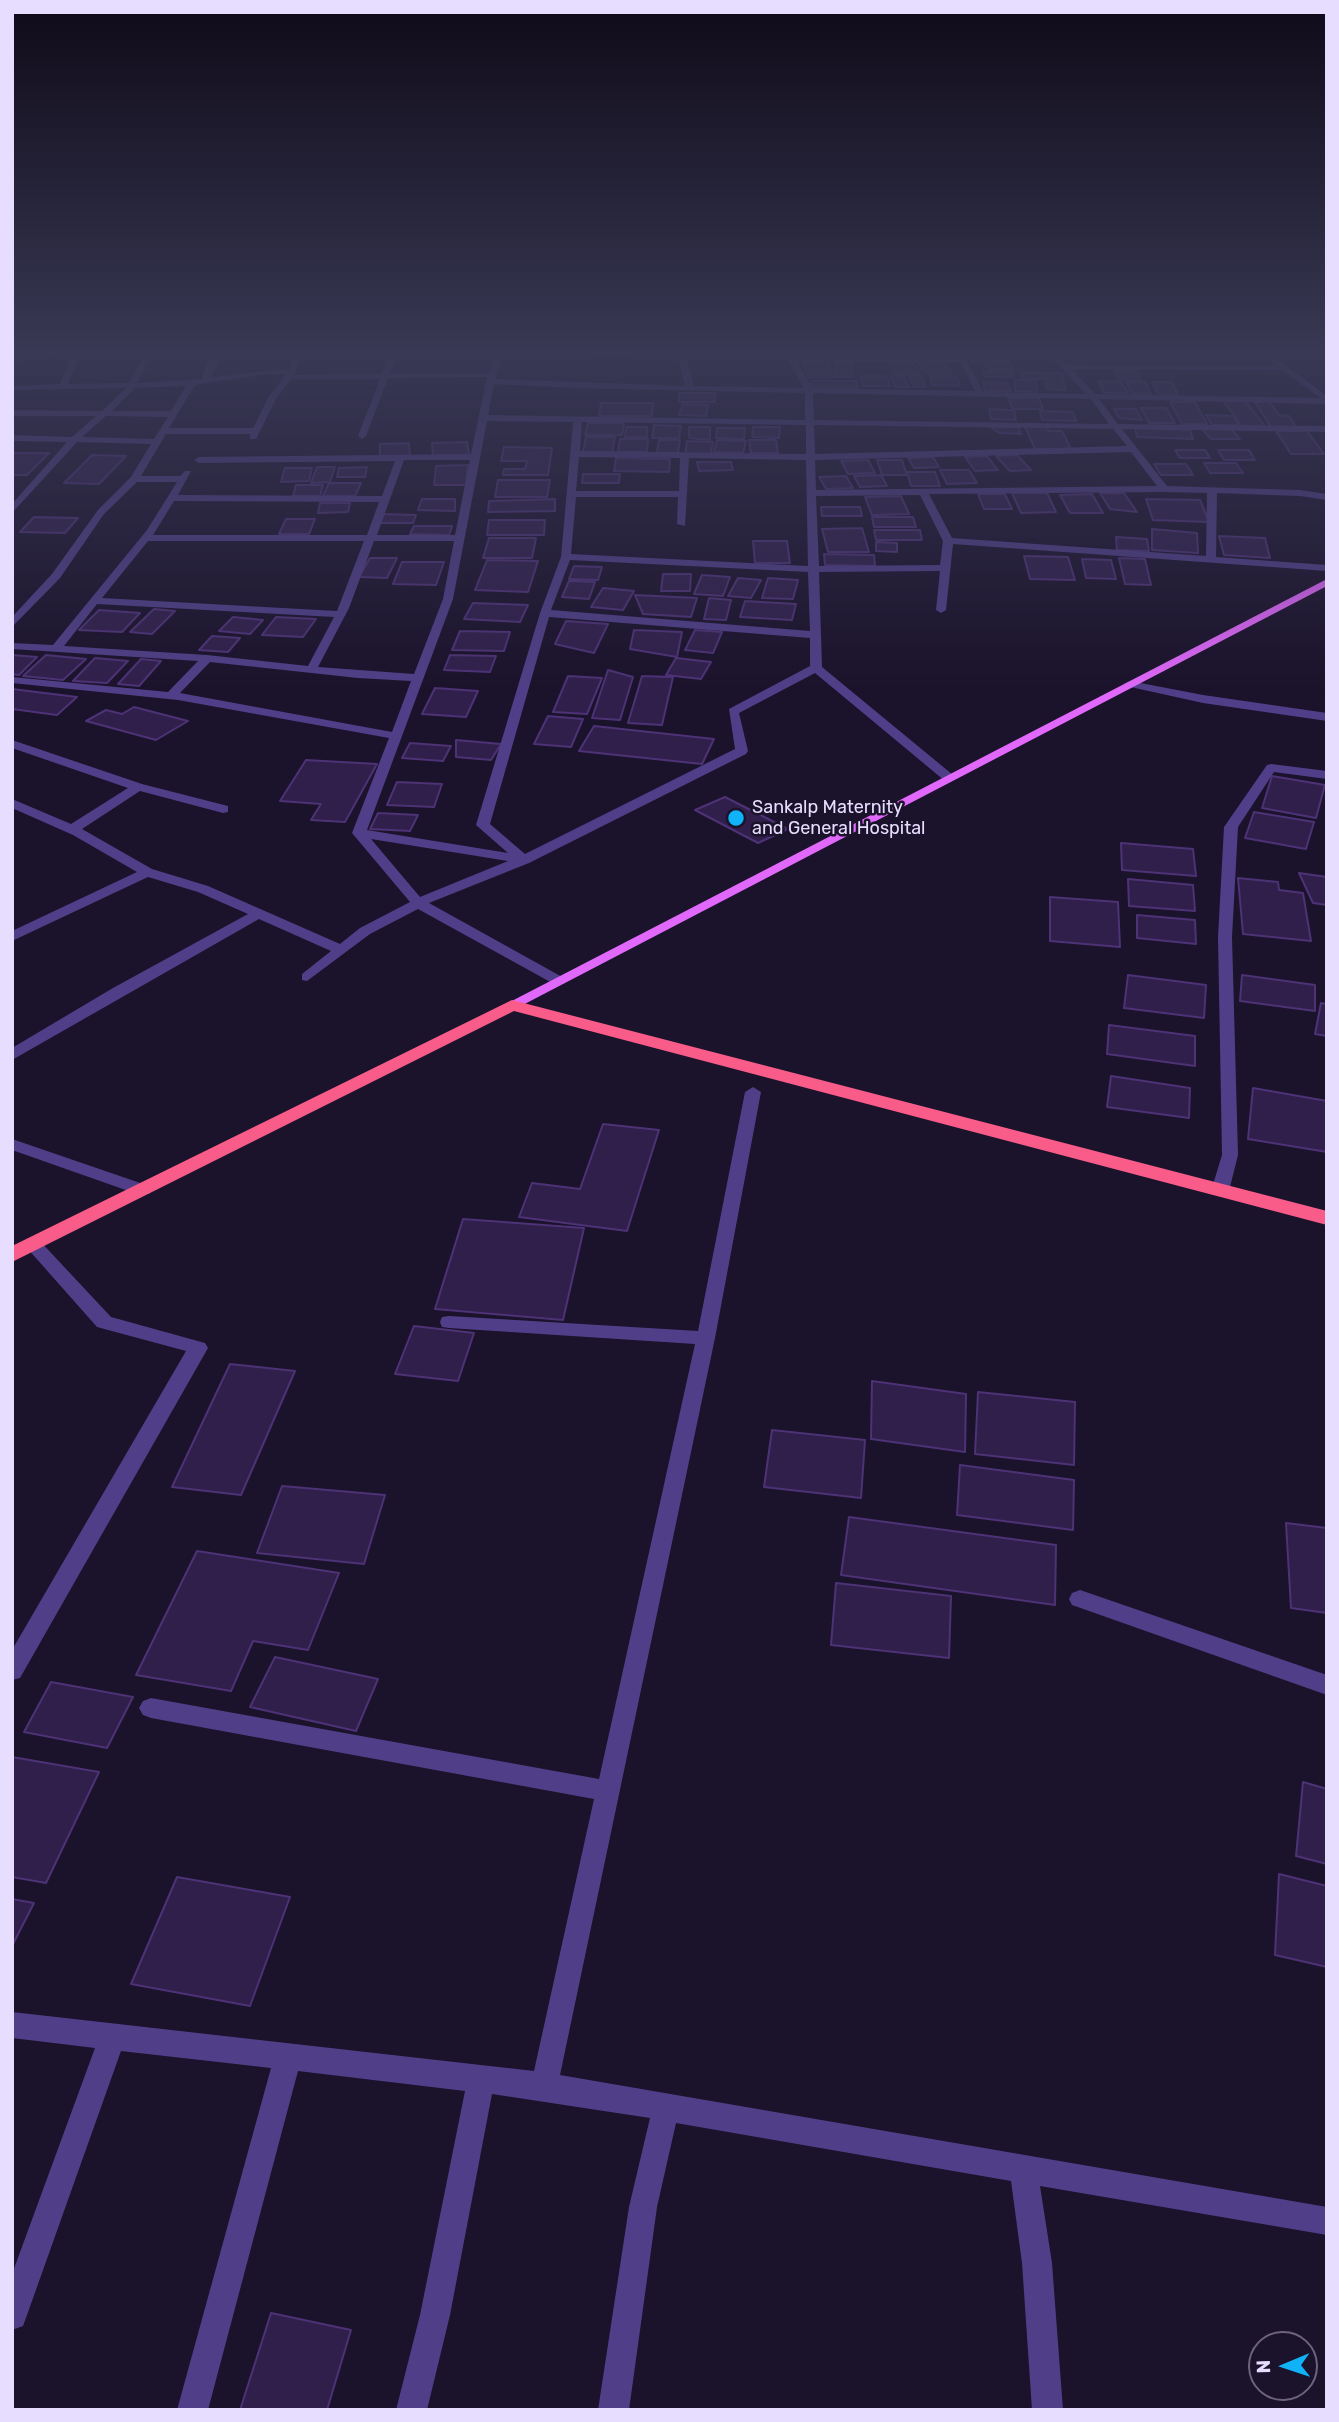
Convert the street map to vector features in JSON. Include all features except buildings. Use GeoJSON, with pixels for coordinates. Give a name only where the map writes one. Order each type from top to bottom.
{"type":"FeatureCollection","features":[{"type":"Feature","properties":{"kind":"highway"},"geometry":{"type":"LineString","coordinates":[[12,1255],[512,1005],[1327,1218]]}},
{"type":"Feature","properties":{"kind":"main road"},"geometry":{"type":"LineString","coordinates":[[512,1005],[1327,582]]}},
{"type":"Feature","properties":{"kind":"street"},"geometry":{"type":"LineString","coordinates":[[12,510],[50,467]]}},
{"type":"Feature","properties":{"kind":"street"},"geometry":{"type":"LineString","coordinates":[[12,624],[55,576],[101,512],[135,479],[142,467]]}},
{"type":"Feature","properties":{"kind":"street"},"geometry":{"type":"LineString","coordinates":[[57,647],[145,538],[193,467]]}},
{"type":"Feature","properties":{"kind":"street"},"geometry":{"type":"LineString","coordinates":[[311,670],[341,614],[397,467]]}},
{"type":"Feature","properties":{"kind":"street"},"geometry":{"type":"LineString","coordinates":[[359,833],[448,599],[474,467]]}},
{"type":"Feature","properties":{"kind":"street"},"geometry":{"type":"LineString","coordinates":[[524,860],[483,825],[545,613],[566,556],[574,467]]}},
{"type":"Feature","properties":{"kind":"street"},"geometry":{"type":"LineString","coordinates":[[682,524],[684,467]]}},
{"type":"Feature","properties":{"kind":"street"},"geometry":{"type":"LineString","coordinates":[[810,467],[816,668],[949,778]]}},
{"type":"Feature","properties":{"kind":"street"},"geometry":{"type":"LineString","coordinates":[[1147,467],[1164,489]]}},
{"type":"Feature","properties":{"kind":"street"},"geometry":{"type":"LineString","coordinates":[[135,479],[183,479]]}},
{"type":"Feature","properties":{"kind":"street"},"geometry":{"type":"LineString","coordinates":[[811,493],[1164,489],[1300,493],[1327,497]]}},
{"type":"Feature","properties":{"kind":"street"},"geometry":{"type":"LineString","coordinates":[[1211,560],[1212,490]]}},
{"type":"Feature","properties":{"kind":"street"},"geometry":{"type":"LineString","coordinates":[[923,491],[947,541],[941,610]]}},
{"type":"Feature","properties":{"kind":"street"},"geometry":{"type":"LineString","coordinates":[[572,494],[683,494]]}},
{"type":"Feature","properties":{"kind":"street"},"geometry":{"type":"LineString","coordinates":[[171,498],[386,499]]}},
{"type":"Feature","properties":{"kind":"street"},"geometry":{"type":"LineString","coordinates":[[145,538],[460,538]]}},
{"type":"Feature","properties":{"kind":"street"},"geometry":{"type":"LineString","coordinates":[[947,541],[1327,568]]}},
{"type":"Feature","properties":{"kind":"street"},"geometry":{"type":"LineString","coordinates":[[566,556],[813,569],[945,568]]}},
{"type":"Feature","properties":{"kind":"street"},"geometry":{"type":"LineString","coordinates":[[93,601],[341,614]]}},
{"type":"Feature","properties":{"kind":"street"},"geometry":{"type":"LineString","coordinates":[[545,613],[815,635]]}},
{"type":"Feature","properties":{"kind":"street"},"geometry":{"type":"LineString","coordinates":[[12,646],[207,658],[311,670],[418,678]]}},
{"type":"Feature","properties":{"kind":"street"},"geometry":{"type":"LineString","coordinates":[[170,696],[207,658]]}},
{"type":"Feature","properties":{"kind":"street"},"geometry":{"type":"LineString","coordinates":[[307,976],[365,931],[418,903],[524,860],[742,751],[733,712],[816,668]]}},
{"type":"Feature","properties":{"kind":"street"},"geometry":{"type":"LineString","coordinates":[[12,680],[170,696],[396,736]]}},
{"type":"Feature","properties":{"kind":"street"},"geometry":{"type":"LineString","coordinates":[[1130,684],[1202,699],[1327,717]]}},
{"type":"Feature","properties":{"kind":"street"},"geometry":{"type":"LineString","coordinates":[[12,744],[138,787],[223,809]]}},
{"type":"Feature","properties":{"kind":"street"},"geometry":{"type":"LineString","coordinates":[[1220,1191],[1230,1155],[1225,937],[1231,827],[1271,768],[1327,775]]}},
{"type":"Feature","properties":{"kind":"street"},"geometry":{"type":"LineString","coordinates":[[72,829],[138,787]]}},
{"type":"Feature","properties":{"kind":"street"},"geometry":{"type":"LineString","coordinates":[[13,803],[72,829],[147,872],[203,889],[342,950]]}},
{"type":"Feature","properties":{"kind":"street"},"geometry":{"type":"LineString","coordinates":[[359,833],[524,860]]}},
{"type":"Feature","properties":{"kind":"street"},"geometry":{"type":"LineString","coordinates":[[359,833],[418,903],[559,981]]}},
{"type":"Feature","properties":{"kind":"street"},"geometry":{"type":"LineString","coordinates":[[12,937],[147,872]]}},
{"type":"Feature","properties":{"kind":"street"},"geometry":{"type":"LineString","coordinates":[[12,1055],[118,991],[258,914]]}},
{"type":"Feature","properties":{"kind":"street"},"geometry":{"type":"LineString","coordinates":[[544,2086],[706,1338],[754,1092]]}},
{"type":"Feature","properties":{"kind":"street"},"geometry":{"type":"LineString","coordinates":[[12,1144],[143,1190]]}},
{"type":"Feature","properties":{"kind":"street"},"geometry":{"type":"LineString","coordinates":[[12,1671],[198,1348],[104,1322],[33,1244]]}},
{"type":"Feature","properties":{"kind":"street"},"geometry":{"type":"LineString","coordinates":[[449,1322],[706,1338]]}},
{"type":"Feature","properties":{"kind":"street"},"geometry":{"type":"LineString","coordinates":[[1080,1599],[1327,1685]]}},
{"type":"Feature","properties":{"kind":"street"},"geometry":{"type":"LineString","coordinates":[[151,1708],[607,1791]]}},
{"type":"Feature","properties":{"kind":"street"},"geometry":{"type":"LineString","coordinates":[[12,2025],[544,2086],[1327,2221]]}},
{"type":"Feature","properties":{"kind":"street"},"geometry":{"type":"LineString","coordinates":[[12,2315],[113,2036]]}},
{"type":"Feature","properties":{"kind":"street"},"geometry":{"type":"LineString","coordinates":[[192,2410],[288,2057]]}},
{"type":"Feature","properties":{"kind":"street"},"geometry":{"type":"LineString","coordinates":[[411,2410],[435,2315],[481,2078]]}},
{"type":"Feature","properties":{"kind":"street"},"geometry":{"type":"LineString","coordinates":[[613,2410],[643,2207],[666,2107]]}},
{"type":"Feature","properties":{"kind":"street"},"geometry":{"type":"LineString","coordinates":[[1023,2169],[1037,2263],[1048,2410]]}},
{"type":"Feature","properties":{"kind":"place","name":"Sankalp Maternity and General Hospital"},"geometry":{"type":"Point","coordinates":[736,818]}}]}
